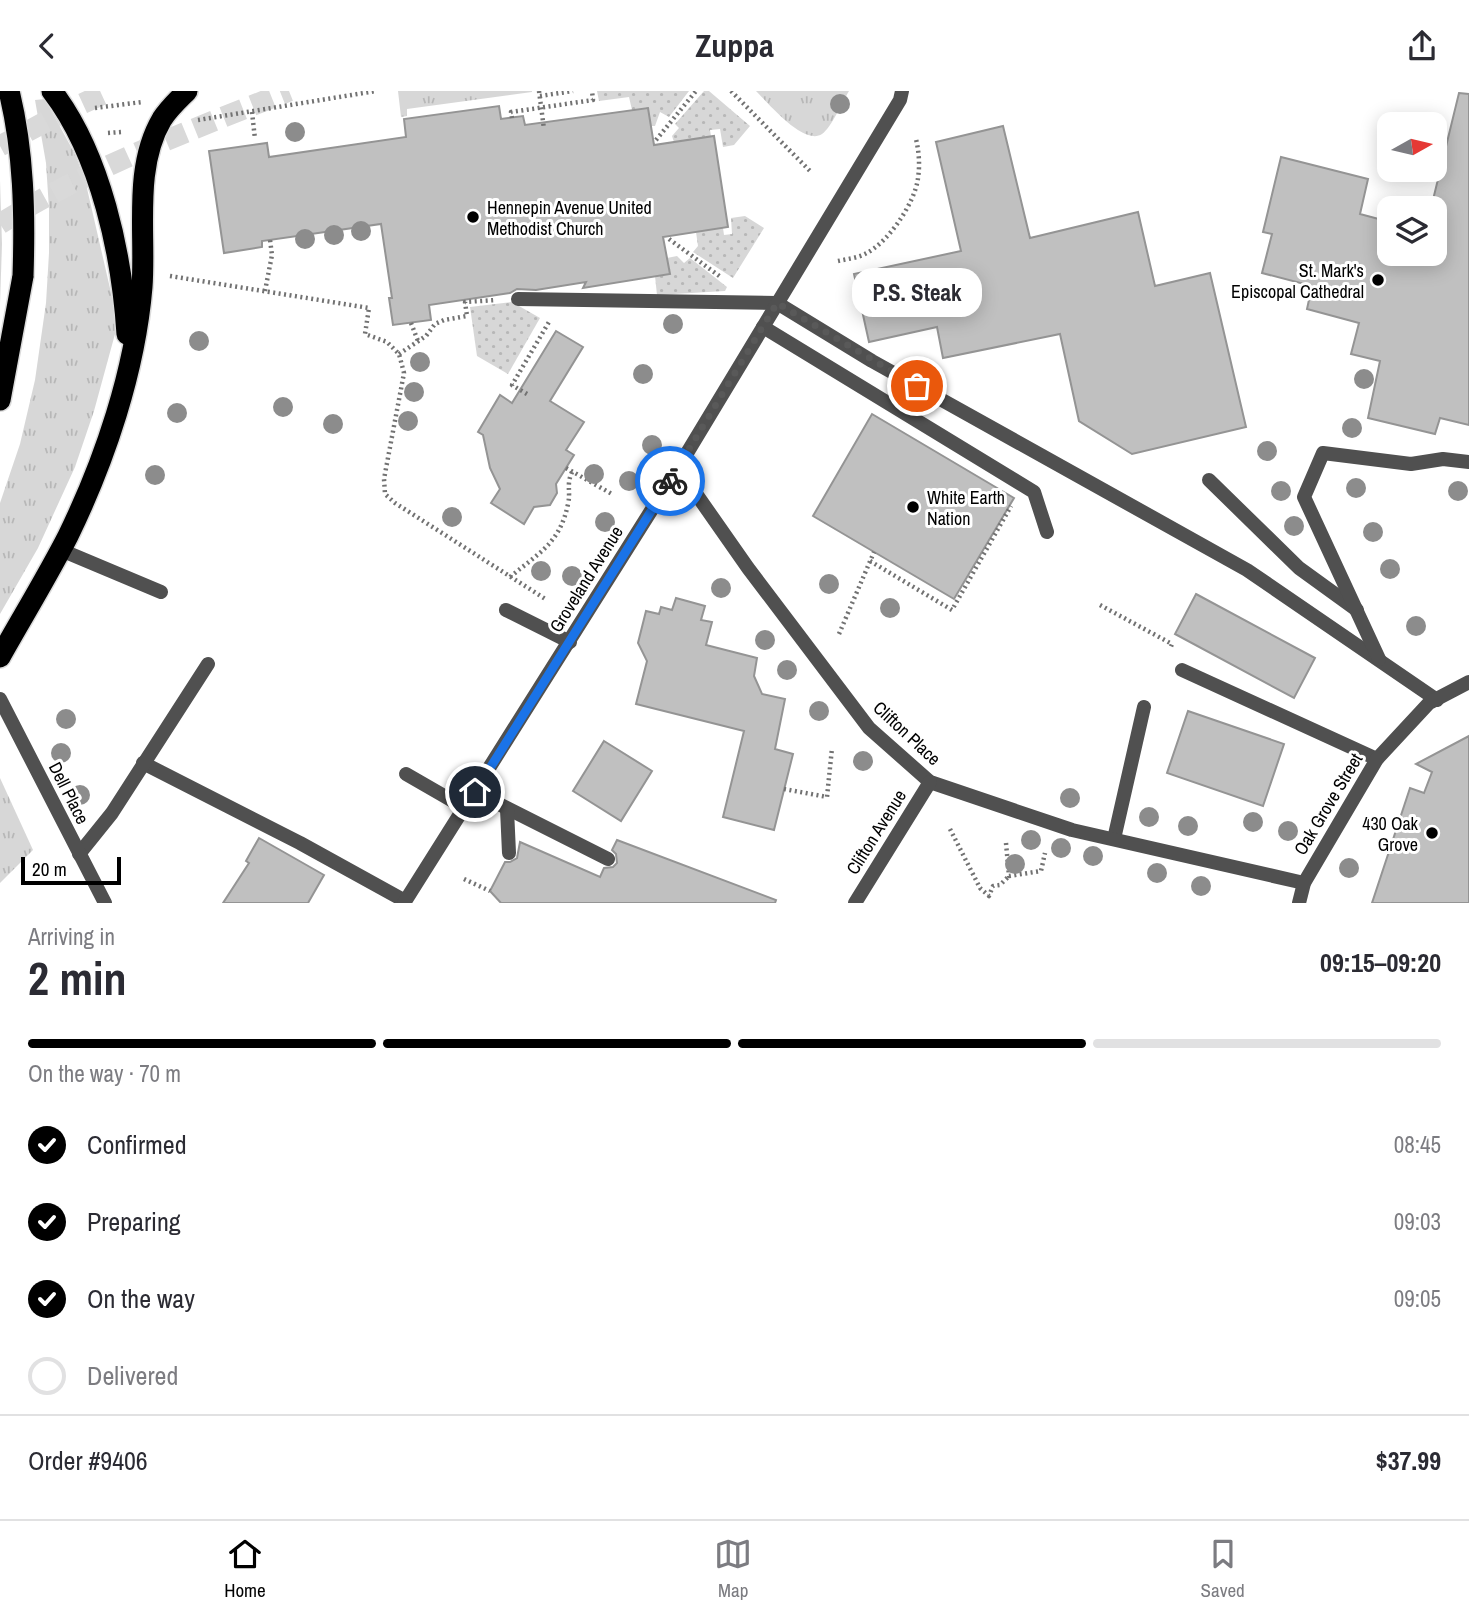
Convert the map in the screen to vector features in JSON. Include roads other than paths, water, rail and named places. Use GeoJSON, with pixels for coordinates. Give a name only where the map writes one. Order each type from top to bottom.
{"type":"FeatureCollection","features":[{"type":"Feature","properties":{"kind":"highway"},"geometry":{"type":"LineString","coordinates":[[0,400],[23,276],[22,167],[9,91]]}},
{"type":"Feature","properties":{"kind":"highway"},"geometry":{"type":"LineString","coordinates":[[52,91],[67,111],[98,184],[119,265],[129,361]]}},
{"type":"Feature","properties":{"kind":"highway"},"geometry":{"type":"LineString","coordinates":[[0,657],[61,550],[96,469],[117,408],[140,305],[143,195],[148,158],[162,119],[183,94]]}},
{"type":"Feature","properties":{"kind":"street","name":"Groveland Avenue"},"geometry":{"type":"LineString","coordinates":[[405,902],[678,468],[900,100],[902,91]]}},
{"type":"Feature","properties":{"kind":"street"},"geometry":{"type":"LineString","coordinates":[[518,299],[777,303],[872,361],[1247,570],[1437,699]]}},
{"type":"Feature","properties":{"kind":"street"},"geometry":{"type":"LineString","coordinates":[[763,327],[1034,492],[1047,531]]}},
{"type":"Feature","properties":{"kind":"street"},"geometry":{"type":"LineString","coordinates":[[1379,660],[1304,497],[1323,453],[1411,464],[1443,459],[1469,462]]}},
{"type":"Feature","properties":{"kind":"street","name":"Clifton Place"},"geometry":{"type":"LineString","coordinates":[[678,468],[748,568],[869,729],[930,782],[1072,830],[1304,883]]}},
{"type":"Feature","properties":{"kind":"street"},"geometry":{"type":"LineString","coordinates":[[1209,480],[1299,568],[1358,611]]}},
{"type":"Feature","properties":{"kind":"street"},"geometry":{"type":"LineString","coordinates":[[61,550],[161,592]]}},
{"type":"Feature","properties":{"kind":"street"},"geometry":{"type":"LineString","coordinates":[[506,610],[570,642]]}},
{"type":"Feature","properties":{"kind":"street"},"geometry":{"type":"LineString","coordinates":[[79,854],[112,813],[208,664]]}},
{"type":"Feature","properties":{"kind":"street"},"geometry":{"type":"LineString","coordinates":[[1182,670],[1377,759]]}},
{"type":"Feature","properties":{"kind":"street","name":"Oak Grove Street"},"geometry":{"type":"LineString","coordinates":[[1298,903],[1304,883],[1377,759],[1429,703],[1469,683]]}},
{"type":"Feature","properties":{"kind":"street","name":"Dell Place"},"geometry":{"type":"LineString","coordinates":[[0,699],[105,903]]}},
{"type":"Feature","properties":{"kind":"street"},"geometry":{"type":"LineString","coordinates":[[1114,839],[1144,707]]}},
{"type":"Feature","properties":{"kind":"street"},"geometry":{"type":"LineString","coordinates":[[143,763],[311,849],[405,902]]}},
{"type":"Feature","properties":{"kind":"street"},"geometry":{"type":"LineString","coordinates":[[406,774],[465,808]]}},
{"type":"Feature","properties":{"kind":"street","name":"Clifton Avenue"},"geometry":{"type":"LineString","coordinates":[[855,903],[930,782]]}},
{"type":"Feature","properties":{"kind":"street"},"geometry":{"type":"LineString","coordinates":[[475,792],[608,859]]}},
{"type":"Feature","properties":{"kind":"street"},"geometry":{"type":"LineString","coordinates":[[508,809],[509,853]]}},
{"type":"Feature","properties":{"kind":"tunnel"},"geometry":{"type":"LineString","coordinates":[[0,146],[110,91]]}},
{"type":"Feature","properties":{"kind":"tunnel"},"geometry":{"type":"LineString","coordinates":[[0,224],[105,168],[178,135],[289,91]]}},
{"type":"Feature","properties":{"kind":"place","name":"Hennepin Avenue United Methodist Church"},"geometry":{"type":"Point","coordinates":[473,217]}},
{"type":"Feature","properties":{"kind":"place","name":"St. Mark's Episcopal Cathedral"},"geometry":{"type":"Point","coordinates":[1378,280]}},
{"type":"Feature","properties":{"kind":"place","name":"P.S. Steak"},"geometry":{"type":"Point","coordinates":[917,386]}},
{"type":"Feature","properties":{"kind":"place","name":"White Earth Nation"},"geometry":{"type":"Point","coordinates":[913,507]}},
{"type":"Feature","properties":{"kind":"place","name":"430 Oak Grove"},"geometry":{"type":"Point","coordinates":[1432,833]}}]}
